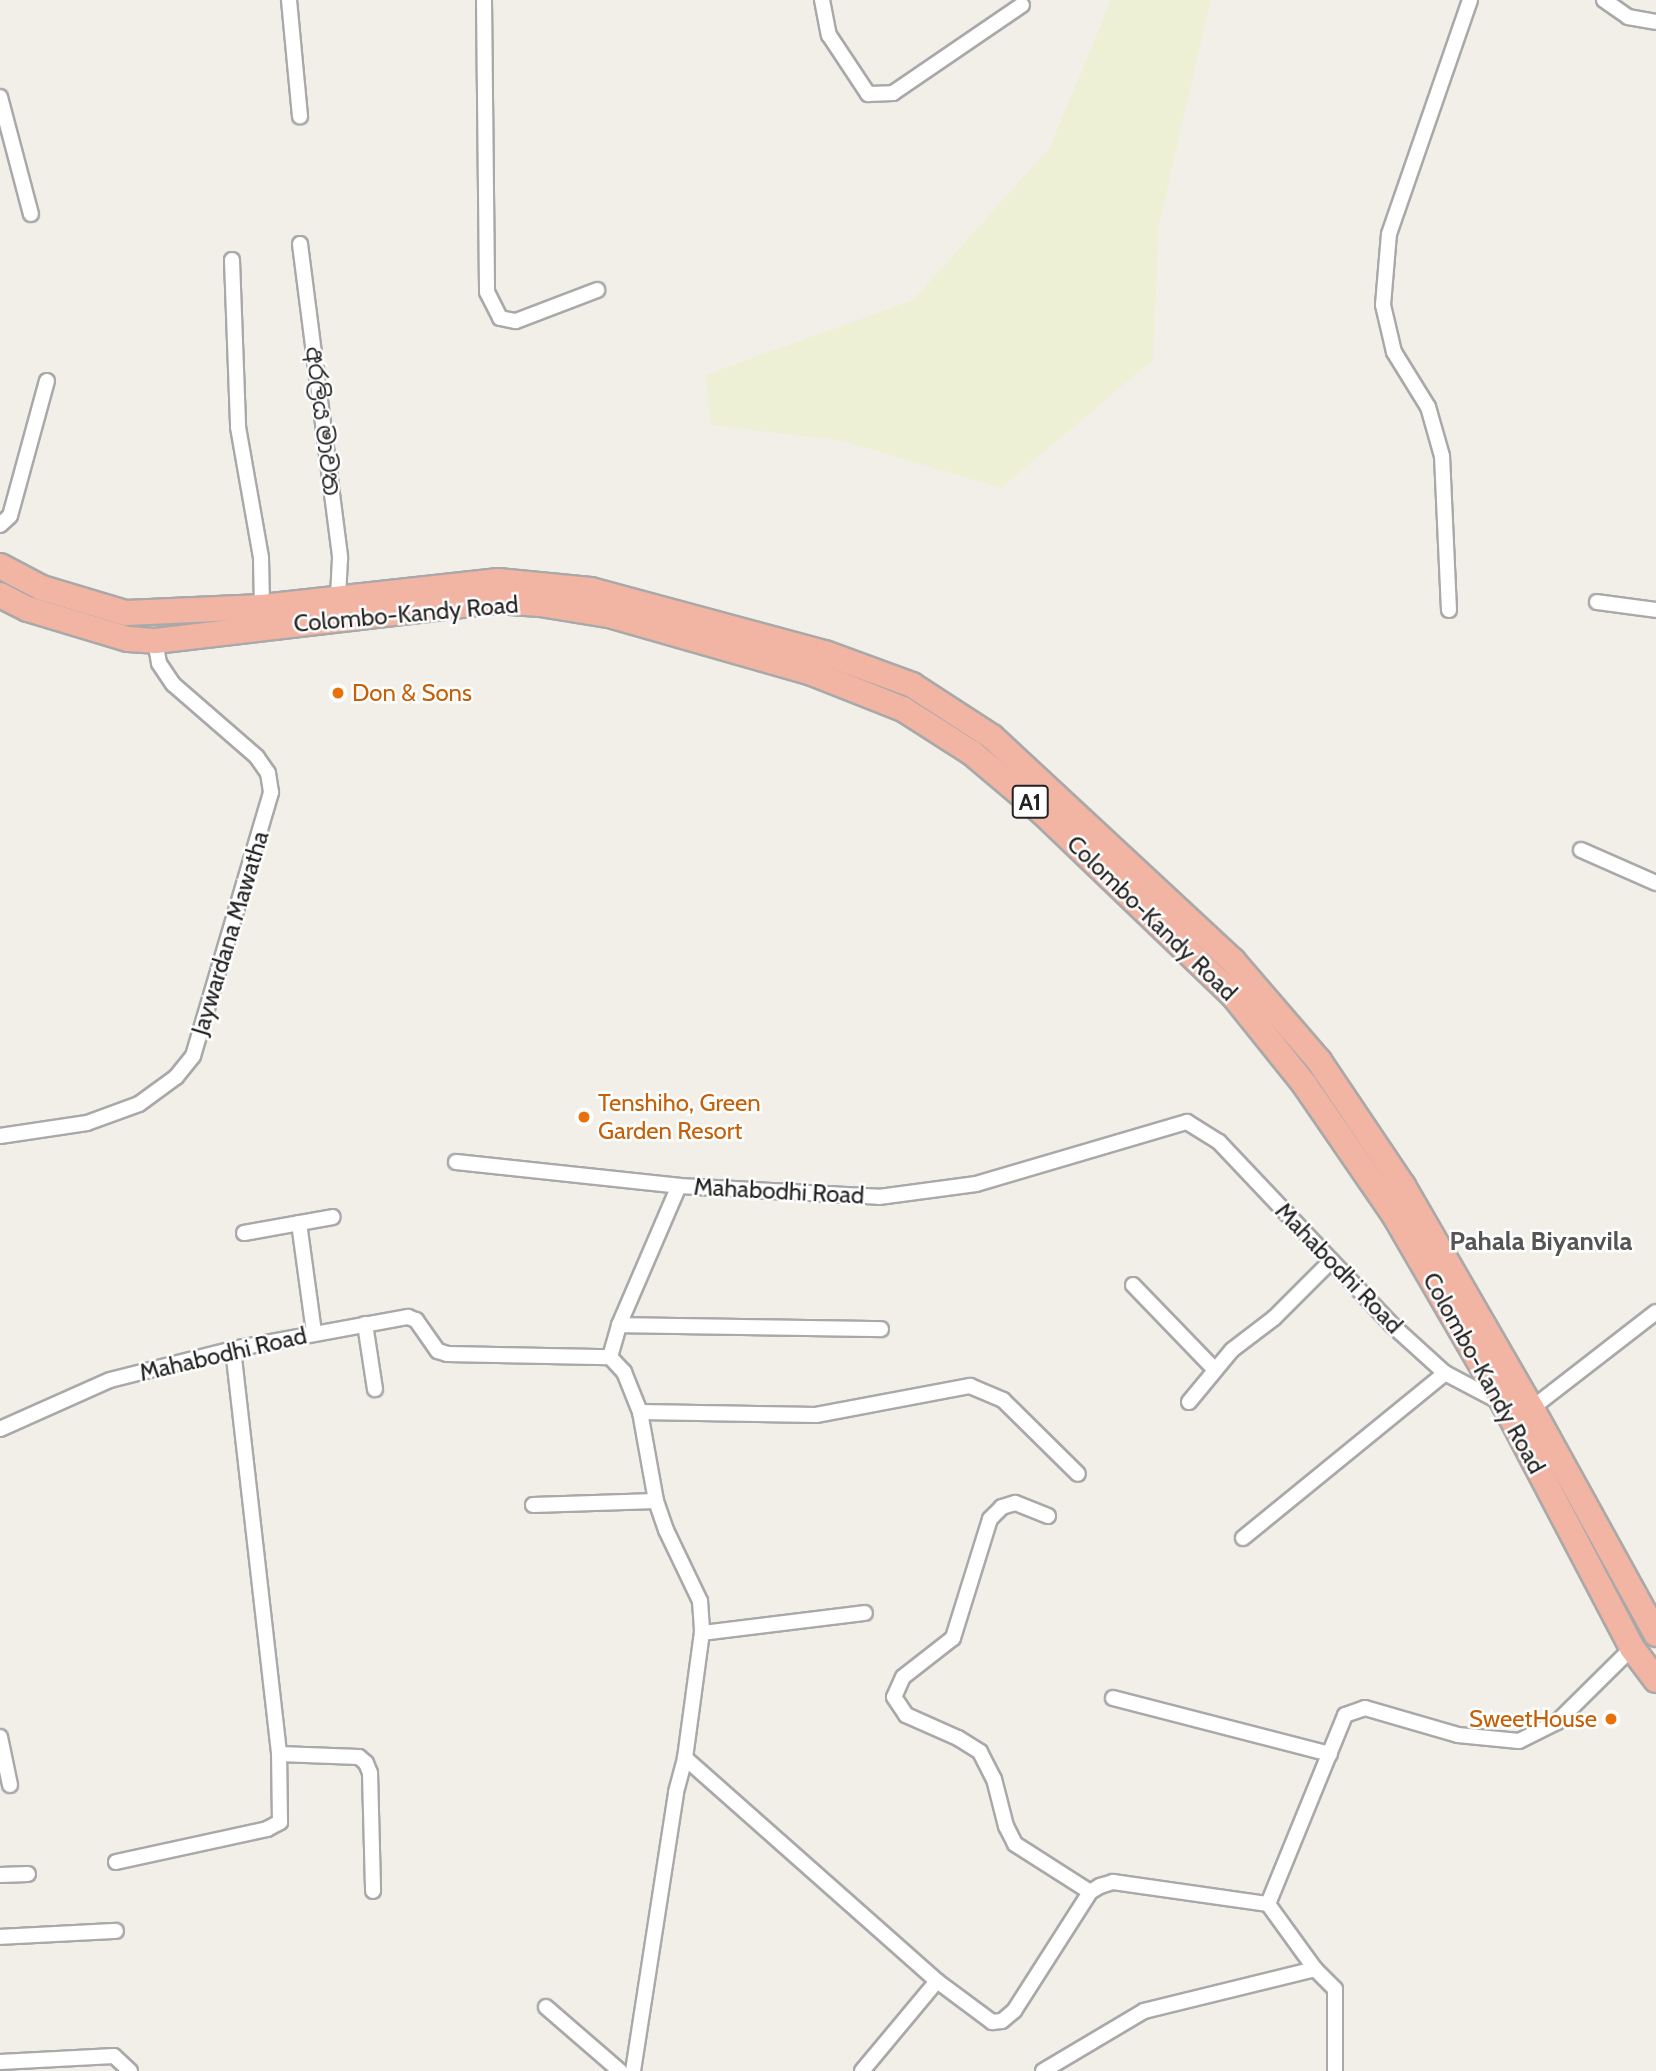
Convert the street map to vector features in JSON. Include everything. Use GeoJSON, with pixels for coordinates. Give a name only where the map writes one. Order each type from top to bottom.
{"type":"FeatureCollection","features":[{"type":"Feature","properties":{"kind":"highway","name":"Colombo-Kandy Road"},"geometry":{"type":"LineString","coordinates":[[0,566],[42,588],[126,613],[262,607],[498,581],[591,590],[825,653],[912,685],[992,737],[1233,961],[1320,1061],[1403,1186],[1633,1648],[1656,1680]]}},
{"type":"Feature","properties":{"kind":"highway","name":"Colombo-Kandy Road"},"geometry":{"type":"LineString","coordinates":[[0,595],[28,609],[128,639],[155,640],[484,602],[540,604],[608,615],[812,673],[903,709],[972,753],[1042,812],[1233,995],[1306,1085],[1395,1216],[1656,1634]]}},
{"type":"Feature","properties":{"kind":"street"},"geometry":{"type":"LineString","coordinates":[[289,0],[300,116]]}},
{"type":"Feature","properties":{"kind":"street"},"geometry":{"type":"LineString","coordinates":[[484,0],[487,292],[500,318],[516,321],[597,290]]}},
{"type":"Feature","properties":{"kind":"street"},"geometry":{"type":"LineString","coordinates":[[822,0],[829,36],[869,94],[893,93],[1022,5]]}},
{"type":"Feature","properties":{"kind":"street"},"geometry":{"type":"LineString","coordinates":[[1449,610],[1442,456],[1428,407],[1394,352],[1383,305],[1390,234],[1470,0]]}},
{"type":"Feature","properties":{"kind":"street"},"geometry":{"type":"LineString","coordinates":[[1604,0],[1628,17],[1656,22]]}},
{"type":"Feature","properties":{"kind":"street"},"geometry":{"type":"LineString","coordinates":[[0,97],[31,214]]}},
{"type":"Feature","properties":{"kind":"street","name":"අරලිය මාවත"},"geometry":{"type":"LineString","coordinates":[[300,244],[340,558],[338,598]]}},
{"type":"Feature","properties":{"kind":"street"},"geometry":{"type":"LineString","coordinates":[[232,260],[238,427],[261,558],[262,607]]}},
{"type":"Feature","properties":{"kind":"street"},"geometry":{"type":"LineString","coordinates":[[0,524],[10,516],[47,381]]}},
{"type":"Feature","properties":{"kind":"street"},"geometry":{"type":"LineString","coordinates":[[1598,602],[1656,610]]}},
{"type":"Feature","properties":{"kind":"street","name":"Jaywardana Mawatha"},"geometry":{"type":"LineString","coordinates":[[0,1136],[87,1123],[139,1104],[176,1077],[193,1056],[271,792],[268,773],[257,757],[173,684],[159,663],[155,640]]}},
{"type":"Feature","properties":{"kind":"street"},"geometry":{"type":"LineString","coordinates":[[1581,850],[1656,883]]}},
{"type":"Feature","properties":{"kind":"street","name":"Mahabodhi Road"},"geometry":{"type":"LineString","coordinates":[[0,1429],[110,1380],[233,1349],[365,1324],[413,1318],[438,1351],[447,1354],[610,1357],[619,1325],[678,1186],[893,1195],[975,1184],[1187,1122],[1219,1142],[1392,1325],[1445,1373],[1516,1412]]}},
{"type":"Feature","properties":{"kind":"street"},"geometry":{"type":"LineString","coordinates":[[456,1162],[678,1186]]}},
{"type":"Feature","properties":{"kind":"street"},"geometry":{"type":"LineString","coordinates":[[244,1233],[333,1217]]}},
{"type":"Feature","properties":{"kind":"street"},"geometry":{"type":"LineString","coordinates":[[299,1223],[314,1333]]}},
{"type":"Feature","properties":{"kind":"street"},"geometry":{"type":"LineString","coordinates":[[1189,1402],[1232,1350],[1274,1318],[1331,1261]]}},
{"type":"Feature","properties":{"kind":"street"},"geometry":{"type":"LineString","coordinates":[[1133,1285],[1215,1370]]}},
{"type":"Feature","properties":{"kind":"street"},"geometry":{"type":"LineString","coordinates":[[1516,1412],[1656,1312]]}},
{"type":"Feature","properties":{"kind":"street"},"geometry":{"type":"LineString","coordinates":[[365,1324],[374,1389]]}},
{"type":"Feature","properties":{"kind":"street"},"geometry":{"type":"LineString","coordinates":[[619,1325],[881,1329]]}},
{"type":"Feature","properties":{"kind":"street"},"geometry":{"type":"LineString","coordinates":[[116,1862],[267,1829],[280,1822],[279,1754],[233,1349]]}},
{"type":"Feature","properties":{"kind":"street"},"geometry":{"type":"LineString","coordinates":[[610,1357],[624,1372],[640,1412],[656,1501],[666,1530],[700,1601],[702,1633],[685,1758],[676,1792],[634,2071]]}},
{"type":"Feature","properties":{"kind":"street"},"geometry":{"type":"LineString","coordinates":[[1243,1538],[1445,1373]]}},
{"type":"Feature","properties":{"kind":"street"},"geometry":{"type":"LineString","coordinates":[[640,1412],[816,1415],[970,1387],[1003,1400],[1078,1475]]}},
{"type":"Feature","properties":{"kind":"street"},"geometry":{"type":"LineString","coordinates":[[533,1504],[656,1501]]}},
{"type":"Feature","properties":{"kind":"street"},"geometry":{"type":"LineString","coordinates":[[1048,1516],[1015,1503],[1002,1507],[990,1518],[953,1638],[903,1677],[894,1698],[906,1715],[958,1738],[980,1752],[995,1779],[1006,1826],[1016,1844],[1090,1892]]}},
{"type":"Feature","properties":{"kind":"street"},"geometry":{"type":"LineString","coordinates":[[702,1633],[865,1613]]}},
{"type":"Feature","properties":{"kind":"street"},"geometry":{"type":"LineString","coordinates":[[1268,1904],[1345,1715],[1365,1708],[1458,1734],[1519,1741],[1557,1722],[1633,1648]]}},
{"type":"Feature","properties":{"kind":"street"},"geometry":{"type":"LineString","coordinates":[[1113,1698],[1330,1754]]}},
{"type":"Feature","properties":{"kind":"street"},"geometry":{"type":"LineString","coordinates":[[0,1737],[10,1785]]}},
{"type":"Feature","properties":{"kind":"street"},"geometry":{"type":"LineString","coordinates":[[279,1754],[359,1757],[366,1763],[370,1773],[373,1891]]}},
{"type":"Feature","properties":{"kind":"street"},"geometry":{"type":"LineString","coordinates":[[685,1758],[937,1981],[992,2022],[1002,2021],[1014,2011],[1090,1892],[1113,1882],[1268,1904],[1315,1969],[1335,1989],[1335,2071]]}},
{"type":"Feature","properties":{"kind":"street"},"geometry":{"type":"LineString","coordinates":[[0,1875],[28,1874]]}},
{"type":"Feature","properties":{"kind":"street"},"geometry":{"type":"LineString","coordinates":[[0,1937],[116,1931]]}},
{"type":"Feature","properties":{"kind":"street"},"geometry":{"type":"LineString","coordinates":[[1043,2071],[1144,2011],[1315,1969]]}},
{"type":"Feature","properties":{"kind":"street"},"geometry":{"type":"LineString","coordinates":[[862,2071],[937,1981]]}},
{"type":"Feature","properties":{"kind":"street"},"geometry":{"type":"LineString","coordinates":[[546,2007],[620,2071]]}},
{"type":"Feature","properties":{"kind":"street"},"geometry":{"type":"LineString","coordinates":[[0,2062],[114,2056],[130,2071]]}},
{"type":"Feature","properties":{"kind":"green space"},"geometry":{"type":"Polygon","coordinates":[[[1111,0],[1211,0],[1159,225],[1153,360],[1001,488],[842,441],[711,425],[705,375],[913,300],[1050,147],[1111,0]]]}},
{"type":"Feature","properties":{"kind":"place","name":"Don & Sons"},"geometry":{"type":"Point","coordinates":[338,693]}},
{"type":"Feature","properties":{"kind":"place","name":"Tenshiho, Green Garden Resort"},"geometry":{"type":"Point","coordinates":[584,1117]}},
{"type":"Feature","properties":{"kind":"place","name":"SweetHouse"},"geometry":{"type":"Point","coordinates":[1611,1719]}},
{"type":"Feature","properties":{"kind":"district","name":"Pahala Biyanvila"},"geometry":{"type":"Point","coordinates":[1541,1242]}}]}
